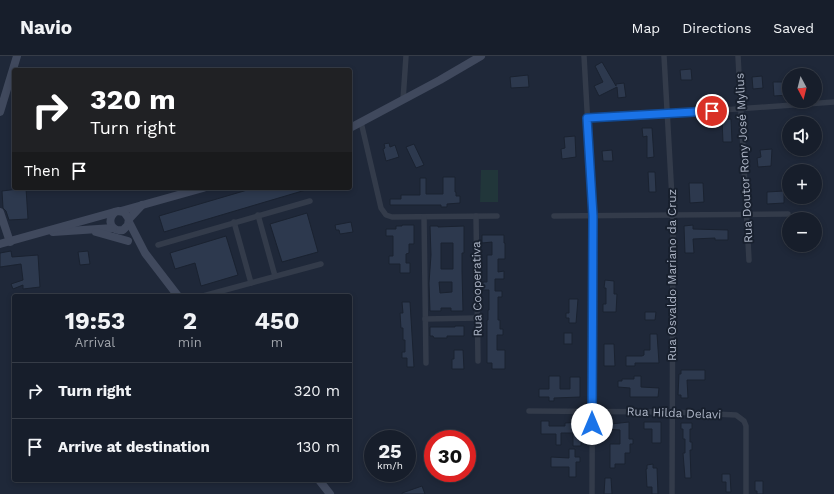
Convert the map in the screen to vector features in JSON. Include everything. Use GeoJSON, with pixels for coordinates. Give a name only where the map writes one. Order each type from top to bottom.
{"type":"FeatureCollection","features":[{"type":"Feature","properties":{"kind":"main road"},"geometry":{"type":"LineString","coordinates":[[14,68],[18,56]]}},
{"type":"Feature","properties":{"kind":"main road"},"geometry":{"type":"LineString","coordinates":[[352,127],[440,80],[481,56]]}},
{"type":"Feature","properties":{"kind":"main road"},"geometry":{"type":"LineString","coordinates":[[0,112],[12,74]]}},
{"type":"Feature","properties":{"kind":"main road"},"geometry":{"type":"LineString","coordinates":[[0,244],[196,190]]}},
{"type":"Feature","properties":{"kind":"main road"},"geometry":{"type":"LineString","coordinates":[[35,234],[86,230],[120,230],[126,228],[129,220],[142,205]]}},
{"type":"Feature","properties":{"kind":"main road"},"geometry":{"type":"LineString","coordinates":[[0,212],[10,242]]}},
{"type":"Feature","properties":{"kind":"main road"},"geometry":{"type":"LineString","coordinates":[[145,253],[111,226],[110,217],[118,212],[126,214],[145,253],[176,294]]}},
{"type":"Feature","properties":{"kind":"main road"},"geometry":{"type":"LineString","coordinates":[[86,230],[128,241]]}},
{"type":"Feature","properties":{"kind":"main road"},"geometry":{"type":"LineString","coordinates":[[321,482],[330,494]]}},
{"type":"Feature","properties":{"kind":"street"},"geometry":{"type":"LineString","coordinates":[[403,100],[406,56]]}},
{"type":"Feature","properties":{"kind":"street"},"geometry":{"type":"LineString","coordinates":[[584,56],[593,216],[592,494]]}},
{"type":"Feature","properties":{"kind":"street","name":"Rua Osvaldo Mariano da Cruz"},"geometry":{"type":"LineString","coordinates":[[664,56],[673,216],[672,494]]}},
{"type":"Feature","properties":{"kind":"street","name":"Rua Doutor Rony José Mylius"},"geometry":{"type":"LineString","coordinates":[[738,56],[748,215],[749,260]]}},
{"type":"Feature","properties":{"kind":"street"},"geometry":{"type":"LineString","coordinates":[[587,118],[668,114],[834,102]]}},
{"type":"Feature","properties":{"kind":"street"},"geometry":{"type":"LineString","coordinates":[[361,122],[381,208],[386,215],[392,217],[497,216]]}},
{"type":"Feature","properties":{"kind":"street"},"geometry":{"type":"LineString","coordinates":[[158,245],[310,200]]}},
{"type":"Feature","properties":{"kind":"street"},"geometry":{"type":"LineString","coordinates":[[554,216],[782,214]]}},
{"type":"Feature","properties":{"kind":"street"},"geometry":{"type":"LineString","coordinates":[[258,215],[275,276]]}},
{"type":"Feature","properties":{"kind":"street","name":"Rua Cooperativa"},"geometry":{"type":"LineString","coordinates":[[476,216],[478,361]]}},
{"type":"Feature","properties":{"kind":"street"},"geometry":{"type":"LineString","coordinates":[[424,217],[426,363]]}},
{"type":"Feature","properties":{"kind":"street"},"geometry":{"type":"LineString","coordinates":[[234,222],[251,283]]}},
{"type":"Feature","properties":{"kind":"street"},"geometry":{"type":"LineString","coordinates":[[210,294],[321,264]]}},
{"type":"Feature","properties":{"kind":"street"},"geometry":{"type":"LineString","coordinates":[[425,319],[477,318]]}},
{"type":"Feature","properties":{"kind":"street","name":"Rua Hilda Delavi"},"geometry":{"type":"LineString","coordinates":[[530,411],[592,410],[736,415],[744,420],[746,426],[746,494]]}},
{"type":"Feature","properties":{"kind":"green space"},"geometry":{"type":"Polygon","coordinates":[[[481,170],[498,170],[498,202],[480,202],[481,170]]]}},
{"type":"Feature","properties":{"kind":"building"},"geometry":{"type":"Polygon","coordinates":[[[602,62],[616,86],[616,84],[624,83],[626,97],[618,98],[617,87],[599,96],[594,86],[603,82],[595,66],[602,62]]]}},
{"type":"Feature","properties":{"kind":"building"},"geometry":{"type":"Polygon","coordinates":[[[691,69],[692,80],[681,80],[680,70],[691,69]]]}},
{"type":"Feature","properties":{"kind":"building"},"geometry":{"type":"Polygon","coordinates":[[[528,75],[529,87],[511,88],[510,77],[528,75]]]}},
{"type":"Feature","properties":{"kind":"building"},"geometry":{"type":"Polygon","coordinates":[[[762,76],[763,88],[753,89],[752,77],[762,76]]]}},
{"type":"Feature","properties":{"kind":"building"},"geometry":{"type":"Polygon","coordinates":[[[773,82],[782,82],[782,95],[774,96],[773,82]]]}},
{"type":"Feature","properties":{"kind":"building"},"geometry":{"type":"Polygon","coordinates":[[[722,119],[731,119],[732,142],[723,142],[722,119]]]}},
{"type":"Feature","properties":{"kind":"building"},"geometry":{"type":"Polygon","coordinates":[[[642,128],[652,128],[654,157],[647,158],[647,136],[643,137],[642,128]]]}},
{"type":"Feature","properties":{"kind":"building"},"geometry":{"type":"Polygon","coordinates":[[[575,136],[576,157],[562,159],[561,149],[565,148],[564,137],[575,136]]]}},
{"type":"Feature","properties":{"kind":"building"},"geometry":{"type":"Polygon","coordinates":[[[389,143],[390,147],[395,145],[399,157],[386,161],[383,149],[385,148],[384,144],[389,143]]]}},
{"type":"Feature","properties":{"kind":"building"},"geometry":{"type":"Polygon","coordinates":[[[414,144],[424,165],[416,168],[406,147],[414,144]]]}},
{"type":"Feature","properties":{"kind":"building"},"geometry":{"type":"Polygon","coordinates":[[[772,149],[771,166],[758,167],[757,158],[761,157],[760,150],[772,149]]]}},
{"type":"Feature","properties":{"kind":"building"},"geometry":{"type":"Polygon","coordinates":[[[612,150],[613,161],[603,161],[602,151],[612,150]]]}},
{"type":"Feature","properties":{"kind":"building"},"geometry":{"type":"Polygon","coordinates":[[[648,172],[655,172],[656,192],[649,192],[648,172]]]}},
{"type":"Feature","properties":{"kind":"building"},"geometry":{"type":"Polygon","coordinates":[[[443,177],[455,177],[455,192],[456,196],[460,196],[460,203],[447,204],[447,207],[441,207],[441,205],[390,205],[390,199],[401,199],[401,195],[420,195],[420,178],[426,178],[426,194],[443,194],[443,177]]]}},
{"type":"Feature","properties":{"kind":"building"},"geometry":{"type":"Polygon","coordinates":[[[689,183],[703,183],[704,202],[690,203],[689,183]]]}},
{"type":"Feature","properties":{"kind":"building"},"geometry":{"type":"Polygon","coordinates":[[[26,190],[28,219],[9,220],[6,211],[3,208],[2,191],[26,190]]]}},
{"type":"Feature","properties":{"kind":"building"},"geometry":{"type":"Polygon","coordinates":[[[247,190],[306,190],[164,232],[159,216],[247,190]]]}},
{"type":"Feature","properties":{"kind":"building"},"geometry":{"type":"Polygon","coordinates":[[[782,191],[782,203],[767,204],[767,192],[782,191]]]}},
{"type":"Feature","properties":{"kind":"building"},"geometry":{"type":"Polygon","coordinates":[[[307,213],[318,252],[282,262],[270,224],[307,213]]]}},
{"type":"Feature","properties":{"kind":"building"},"geometry":{"type":"Polygon","coordinates":[[[351,222],[353,232],[340,234],[339,230],[336,230],[335,225],[351,222]]]}},
{"type":"Feature","properties":{"kind":"building"},"geometry":{"type":"Polygon","coordinates":[[[414,225],[414,244],[409,244],[409,253],[406,254],[406,263],[410,263],[410,273],[400,273],[400,264],[389,264],[389,256],[393,256],[393,236],[386,236],[386,229],[396,229],[396,226],[414,225]]]}},
{"type":"Feature","properties":{"kind":"building"},"geometry":{"type":"Polygon","coordinates":[[[693,225],[693,229],[728,230],[728,240],[715,240],[715,238],[693,239],[694,253],[685,253],[684,226],[693,225]]]}},
{"type":"Feature","properties":{"kind":"building"},"geometry":{"type":"Polygon","coordinates":[[[430,226],[464,226],[464,253],[462,253],[463,311],[451,311],[451,308],[441,308],[441,311],[430,311],[429,283],[431,255],[430,226]],[[441,243],[441,269],[453,269],[453,243],[441,243]],[[439,282],[440,293],[452,292],[452,282],[439,282]]]}},
{"type":"Feature","properties":{"kind":"building"},"geometry":{"type":"Polygon","coordinates":[[[482,235],[504,235],[505,259],[498,259],[498,272],[504,271],[504,279],[495,279],[495,291],[502,291],[502,297],[498,297],[498,320],[500,320],[500,329],[503,329],[503,335],[497,335],[497,350],[505,350],[505,369],[492,369],[492,363],[487,363],[489,290],[483,290],[483,282],[487,282],[487,255],[492,255],[492,242],[482,243],[482,235]]]}},
{"type":"Feature","properties":{"kind":"building"},"geometry":{"type":"Polygon","coordinates":[[[226,236],[238,275],[201,286],[195,263],[175,269],[170,253],[226,236]]]}},
{"type":"Feature","properties":{"kind":"building"},"geometry":{"type":"Polygon","coordinates":[[[11,251],[12,257],[38,255],[40,287],[23,289],[23,285],[13,289],[11,284],[23,280],[21,264],[0,267],[0,253],[11,251]]]}},
{"type":"Feature","properties":{"kind":"building"},"geometry":{"type":"Polygon","coordinates":[[[88,251],[90,264],[80,265],[78,252],[88,251]]]}},
{"type":"Feature","properties":{"kind":"building"},"geometry":{"type":"Polygon","coordinates":[[[605,280],[614,281],[614,294],[617,294],[616,312],[603,312],[603,304],[606,304],[606,288],[604,288],[605,280]]]}},
{"type":"Feature","properties":{"kind":"building"},"geometry":{"type":"Polygon","coordinates":[[[569,299],[578,299],[576,323],[569,323],[569,318],[566,318],[566,313],[569,313],[569,299]]]}},
{"type":"Feature","properties":{"kind":"building"},"geometry":{"type":"Polygon","coordinates":[[[402,302],[410,302],[414,367],[407,367],[407,358],[402,358],[402,352],[405,352],[405,340],[403,340],[403,328],[401,328],[400,313],[403,313],[402,302]]]}},
{"type":"Feature","properties":{"kind":"building"},"geometry":{"type":"Polygon","coordinates":[[[645,312],[656,312],[655,320],[645,320],[645,312]]]}},
{"type":"Feature","properties":{"kind":"building"},"geometry":{"type":"Polygon","coordinates":[[[464,326],[464,336],[434,338],[433,336],[430,336],[430,327],[464,326]]]}},
{"type":"Feature","properties":{"kind":"building"},"geometry":{"type":"Polygon","coordinates":[[[564,333],[572,333],[572,344],[564,344],[564,333]]]}},
{"type":"Feature","properties":{"kind":"building"},"geometry":{"type":"Polygon","coordinates":[[[650,334],[657,334],[659,363],[635,363],[635,366],[626,366],[626,356],[642,356],[644,355],[644,350],[650,350],[650,334]]]}},
{"type":"Feature","properties":{"kind":"building"},"geometry":{"type":"Polygon","coordinates":[[[604,344],[614,344],[615,366],[604,366],[604,344]]]}},
{"type":"Feature","properties":{"kind":"building"},"geometry":{"type":"Polygon","coordinates":[[[454,350],[463,350],[464,369],[452,369],[454,350]]]}},
{"type":"Feature","properties":{"kind":"building"},"geometry":{"type":"Polygon","coordinates":[[[681,370],[705,370],[705,380],[687,380],[688,398],[681,398],[681,395],[678,395],[679,374],[681,374],[681,370]]]}},
{"type":"Feature","properties":{"kind":"building"},"geometry":{"type":"Polygon","coordinates":[[[549,376],[560,376],[560,389],[570,389],[570,377],[580,377],[580,397],[554,398],[554,401],[549,401],[549,397],[539,397],[539,389],[549,389],[549,376]]]}},
{"type":"Feature","properties":{"kind":"building"},"geometry":{"type":"Polygon","coordinates":[[[634,376],[641,376],[641,387],[659,388],[658,397],[630,397],[630,388],[618,387],[618,381],[622,381],[622,379],[634,379],[634,376]]]}},
{"type":"Feature","properties":{"kind":"building"},"geometry":{"type":"Polygon","coordinates":[[[541,421],[549,421],[549,426],[565,426],[565,423],[581,422],[581,446],[573,446],[573,433],[561,433],[561,445],[556,445],[556,434],[541,434],[541,421]]]}},
{"type":"Feature","properties":{"kind":"building"},"geometry":{"type":"Polygon","coordinates":[[[604,422],[611,422],[611,424],[629,422],[629,439],[633,439],[633,444],[630,444],[630,453],[625,453],[625,464],[615,464],[615,468],[610,468],[610,444],[620,444],[620,430],[604,429],[604,422]]]}},
{"type":"Feature","properties":{"kind":"building"},"geometry":{"type":"Polygon","coordinates":[[[644,422],[661,422],[661,443],[652,443],[652,429],[644,429],[644,422]]]}},
{"type":"Feature","properties":{"kind":"building"},"geometry":{"type":"Polygon","coordinates":[[[681,423],[692,423],[692,429],[690,429],[690,442],[692,442],[692,450],[690,450],[691,478],[685,478],[683,453],[685,453],[685,439],[683,439],[683,429],[681,429],[681,423]]]}},
{"type":"Feature","properties":{"kind":"building"},"geometry":{"type":"Polygon","coordinates":[[[569,449],[575,449],[575,457],[580,457],[580,462],[576,462],[576,477],[569,477],[569,467],[551,467],[551,457],[569,458],[569,449]]]}},
{"type":"Feature","properties":{"kind":"building"},"geometry":{"type":"Polygon","coordinates":[[[653,464],[653,468],[657,468],[658,494],[652,494],[652,487],[647,487],[647,465],[653,464]]]}},
{"type":"Feature","properties":{"kind":"building"},"geometry":{"type":"Polygon","coordinates":[[[722,474],[730,474],[731,492],[726,492],[726,482],[722,482],[722,474]]]}},
{"type":"Feature","properties":{"kind":"building"},"geometry":{"type":"Polygon","coordinates":[[[605,478],[611,478],[612,494],[604,494],[605,478]]]}},
{"type":"Feature","properties":{"kind":"building"},"geometry":{"type":"Polygon","coordinates":[[[755,481],[763,481],[763,494],[757,494],[757,491],[755,491],[755,481]]]}},
{"type":"Feature","properties":{"kind":"building"},"geometry":{"type":"Polygon","coordinates":[[[422,486],[425,494],[402,494],[402,493],[422,486]]]}},
{"type":"Feature","properties":{"kind":"route"},"geometry":{"type":"LineString","coordinates":[[592,424],[593,216],[587,118],[712,111]]}}]}
